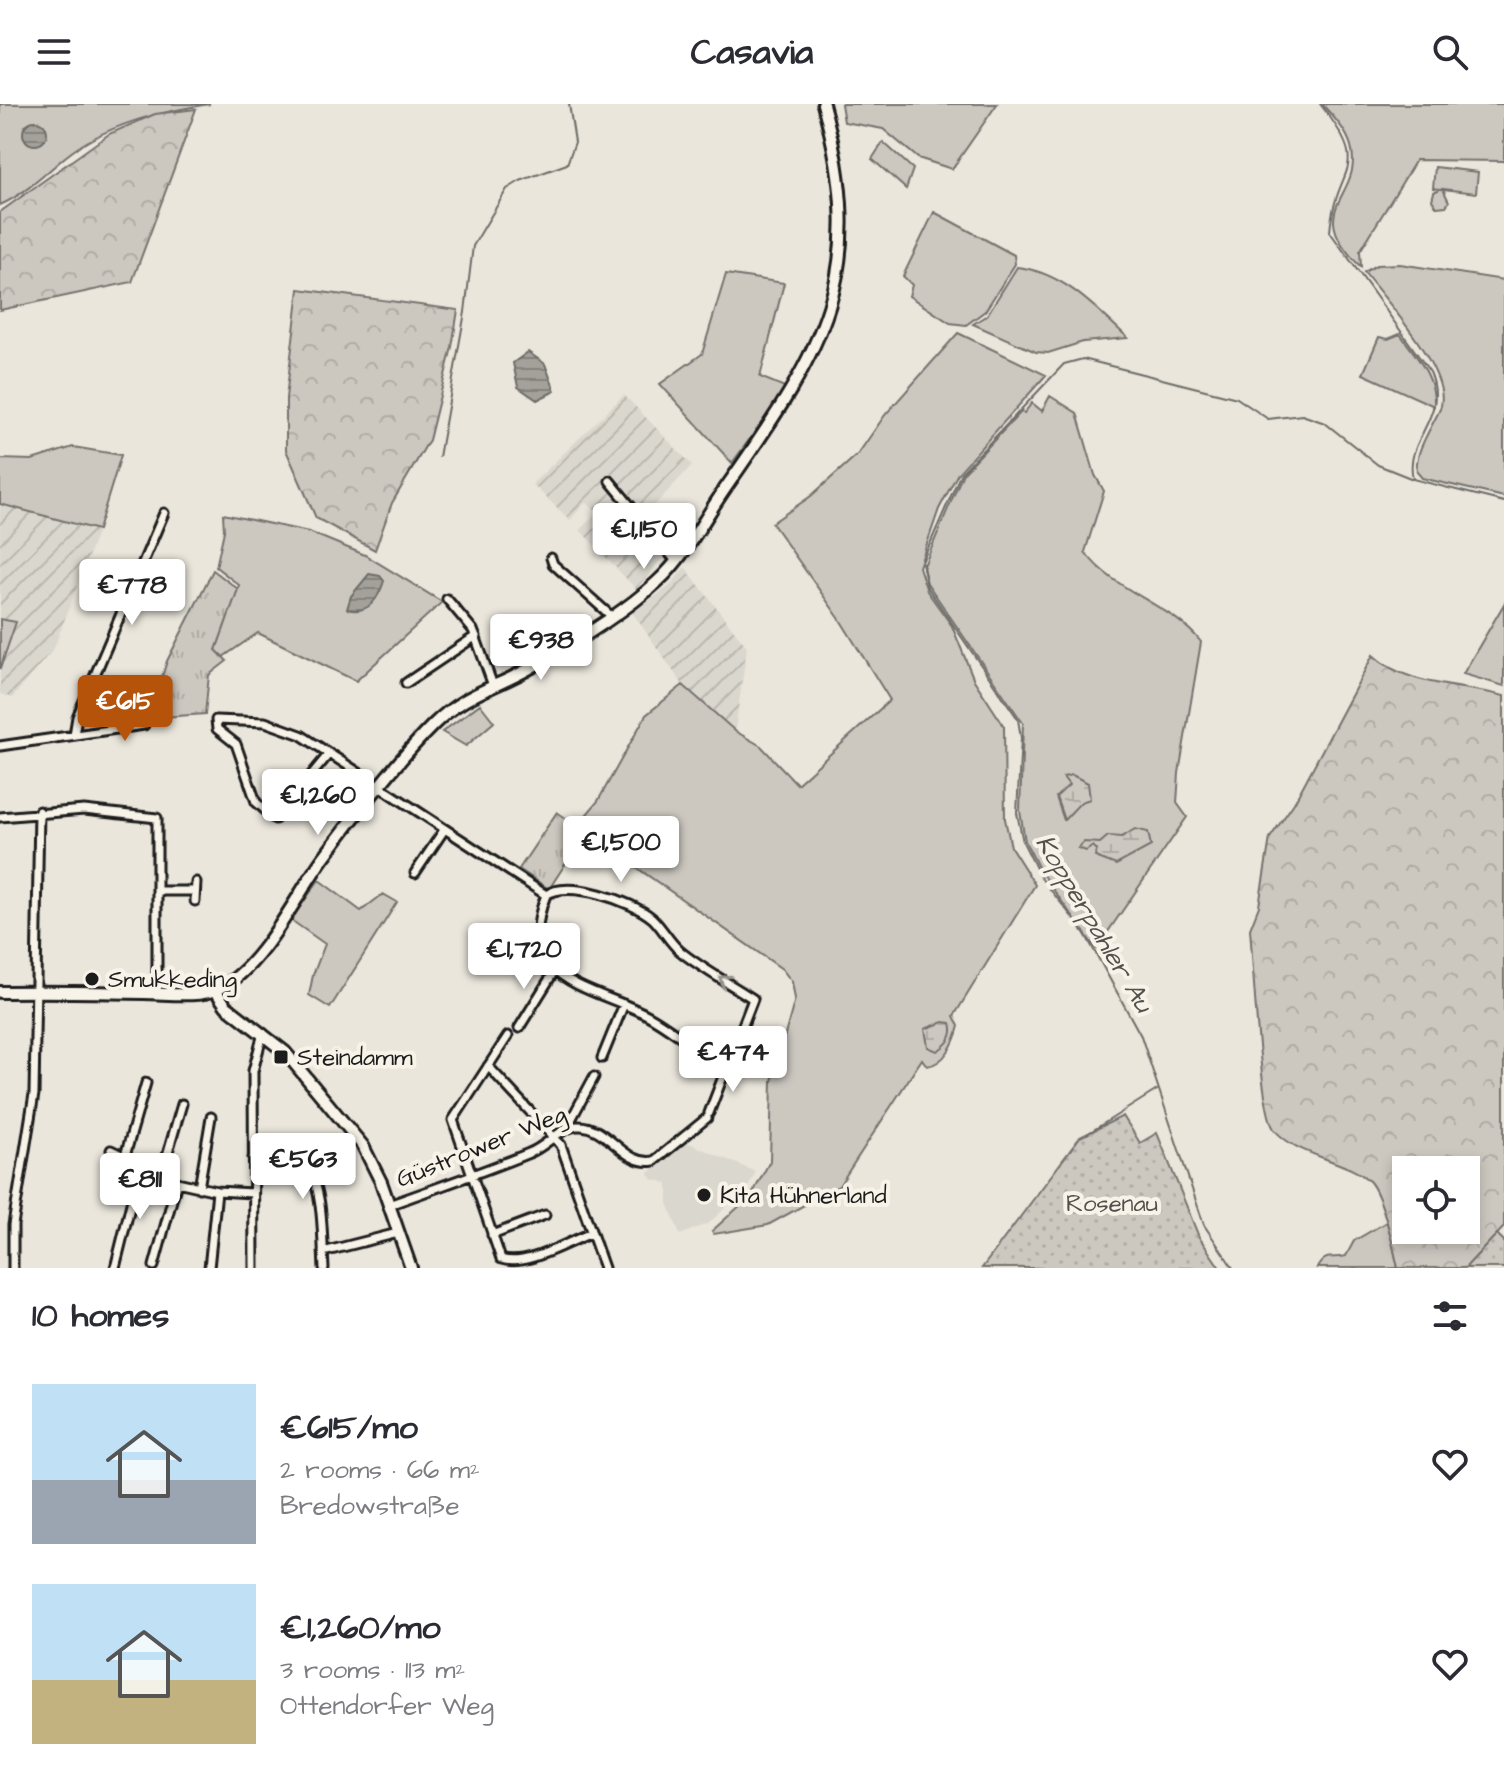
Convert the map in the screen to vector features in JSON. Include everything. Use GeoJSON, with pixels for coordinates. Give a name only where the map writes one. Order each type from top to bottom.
{"type":"FeatureCollection","features":[{"type":"Feature","properties":{"kind":"main road"},"geometry":{"type":"LineString","coordinates":[[0,992],[157,993],[215,990],[248,966],[323,857],[430,728],[458,703],[492,683],[530,668],[657,582],[800,377],[827,317],[839,265],[842,209],[836,152],[823,104]]}},
{"type":"Feature","properties":{"kind":"main road"},"geometry":{"type":"LineString","coordinates":[[215,990],[226,1006],[263,1033],[296,1065],[363,1146],[389,1205],[411,1268]]}},
{"type":"Feature","properties":{"kind":"street"},"geometry":{"type":"LineString","coordinates":[[610,481],[675,560]]}},
{"type":"Feature","properties":{"kind":"street"},"geometry":{"type":"LineString","coordinates":[[74,735],[77,717],[164,513]]}},
{"type":"Feature","properties":{"kind":"street"},"geometry":{"type":"LineString","coordinates":[[551,558],[553,564],[610,615]]}},
{"type":"Feature","properties":{"kind":"street"},"geometry":{"type":"LineString","coordinates":[[447,599],[462,613],[476,636],[492,683]]}},
{"type":"Feature","properties":{"kind":"street"},"geometry":{"type":"LineString","coordinates":[[406,683],[476,636]]}},
{"type":"Feature","properties":{"kind":"street"},"geometry":{"type":"LineString","coordinates":[[328,755],[275,819],[256,802],[236,744],[217,729],[216,720],[245,719],[301,735],[379,789],[546,895]]}},
{"type":"Feature","properties":{"kind":"street"},"geometry":{"type":"LineString","coordinates":[[0,746],[144,725]]}},
{"type":"Feature","properties":{"kind":"street"},"geometry":{"type":"LineString","coordinates":[[0,817],[39,811],[84,810],[157,818],[157,993]]}},
{"type":"Feature","properties":{"kind":"street"},"geometry":{"type":"LineString","coordinates":[[13,1268],[13,1225],[32,1121],[39,811]]}},
{"type":"Feature","properties":{"kind":"street"},"geometry":{"type":"LineString","coordinates":[[415,873],[444,830]]}},
{"type":"Feature","properties":{"kind":"street"},"geometry":{"type":"LineString","coordinates":[[195,901],[193,891],[196,882]]}},
{"type":"Feature","properties":{"kind":"street"},"geometry":{"type":"LineString","coordinates":[[158,891],[193,891]]}},
{"type":"Feature","properties":{"kind":"street"},"geometry":{"type":"LineString","coordinates":[[552,891],[583,891],[619,900],[651,917],[679,950],[753,999],[728,1064],[624,1004],[581,990],[555,970],[539,935],[546,895],[552,891]]}},
{"type":"Feature","properties":{"kind":"street"},"geometry":{"type":"LineString","coordinates":[[519,1028],[555,970]]}},
{"type":"Feature","properties":{"kind":"street"},"geometry":{"type":"LineString","coordinates":[[602,1058],[624,1004]]}},
{"type":"Feature","properties":{"kind":"street"},"geometry":{"type":"LineString","coordinates":[[254,1268],[253,1071],[263,1033]]}},
{"type":"Feature","properties":{"kind":"street"},"geometry":{"type":"LineString","coordinates":[[508,1036],[453,1120],[501,1259],[506,1262],[559,1249],[592,1233]]}},
{"type":"Feature","properties":{"kind":"street","name":"Güstrower Weg"},"geometry":{"type":"LineString","coordinates":[[389,1205],[531,1153],[566,1129],[587,1127],[631,1157],[648,1162],[661,1158],[708,1116],[728,1064]]}},
{"type":"Feature","properties":{"kind":"street"},"geometry":{"type":"LineString","coordinates":[[488,1066],[556,1137],[604,1268]]}},
{"type":"Feature","properties":{"kind":"street"},"geometry":{"type":"LineString","coordinates":[[566,1129],[594,1077]]}},
{"type":"Feature","properties":{"kind":"street"},"geometry":{"type":"LineString","coordinates":[[125,1156],[146,1083]]}},
{"type":"Feature","properties":{"kind":"street"},"geometry":{"type":"LineString","coordinates":[[161,1176],[182,1104]]}},
{"type":"Feature","properties":{"kind":"street"},"geometry":{"type":"LineString","coordinates":[[199,1188],[211,1117]]}},
{"type":"Feature","properties":{"kind":"street"},"geometry":{"type":"LineString","coordinates":[[111,1150],[140,1167],[177,1182],[217,1191],[252,1193]]}},
{"type":"Feature","properties":{"kind":"street"},"geometry":{"type":"LineString","coordinates":[[253,1158],[287,1158],[304,1164],[316,1184],[324,1268]]}},
{"type":"Feature","properties":{"kind":"street"},"geometry":{"type":"LineString","coordinates":[[115,1268],[121,1230],[140,1167]]}},
{"type":"Feature","properties":{"kind":"street"},"geometry":{"type":"LineString","coordinates":[[154,1266],[177,1182]]}},
{"type":"Feature","properties":{"kind":"street"},"geometry":{"type":"LineString","coordinates":[[209,1268],[217,1191]]}},
{"type":"Feature","properties":{"kind":"street"},"geometry":{"type":"LineString","coordinates":[[492,1235],[545,1215]]}},
{"type":"Feature","properties":{"kind":"street"},"geometry":{"type":"LineString","coordinates":[[323,1252],[398,1233]]}},
{"type":"Feature","properties":{"kind":"shaded area"},"geometry":{"type":"Polygon","coordinates":[[[35,121],[44,124],[47,133],[44,142],[35,145],[26,142],[23,133],[26,124],[35,121]]]}},
{"type":"Feature","properties":{"kind":"shaded area"},"geometry":{"type":"Polygon","coordinates":[[[528,352],[545,364],[555,391],[537,400],[518,387],[513,363],[528,352]]]}},
{"type":"Feature","properties":{"kind":"shaded area"},"geometry":{"type":"Polygon","coordinates":[[[624,395],[692,465],[644,517],[672,547],[636,589],[580,530],[597,512],[586,502],[570,520],[532,484],[624,395]]]}},
{"type":"Feature","properties":{"kind":"shaded area"},"geometry":{"type":"Polygon","coordinates":[[[0,504],[98,530],[54,648],[12,698],[0,694],[0,669],[16,622],[0,619],[0,504]]]}},
{"type":"Feature","properties":{"kind":"shaded area"},"geometry":{"type":"Polygon","coordinates":[[[685,567],[747,647],[735,731],[683,685],[632,612],[670,586],[685,567]]]}},
{"type":"Feature","properties":{"kind":"shaded area"},"geometry":{"type":"Polygon","coordinates":[[[369,574],[380,576],[384,581],[379,594],[366,608],[347,609],[351,596],[369,574]]]}},
{"type":"Feature","properties":{"kind":"shaded area","name":"Kita Hühnerland"},"geometry":{"type":"Polygon","coordinates":[[[684,1141],[756,1172],[748,1187],[709,1223],[680,1235],[668,1203],[668,1183],[652,1179],[648,1174],[684,1141]]]}},
{"type":"Feature","properties":{"kind":"green space"},"geometry":{"type":"Polygon","coordinates":[[[0,104],[210,104],[134,121],[98,136],[0,205],[0,104]]]}},
{"type":"Feature","properties":{"kind":"green space"},"geometry":{"type":"Polygon","coordinates":[[[841,104],[997,104],[952,169],[918,158],[883,129],[844,122],[841,104]]]}},
{"type":"Feature","properties":{"kind":"green space"},"geometry":{"type":"Polygon","coordinates":[[[1322,104],[1504,104],[1504,161],[1416,160],[1360,251],[1361,267],[1343,246],[1335,230],[1334,216],[1353,164],[1351,146],[1343,129],[1322,104]]]}},
{"type":"Feature","properties":{"kind":"green space"},"geometry":{"type":"Polygon","coordinates":[[[196,109],[132,282],[0,310],[0,212],[109,134],[155,114],[196,109]]]}},
{"type":"Feature","properties":{"kind":"green space"},"geometry":{"type":"Polygon","coordinates":[[[883,142],[913,169],[906,189],[872,159],[883,142]]]}},
{"type":"Feature","properties":{"kind":"green space"},"geometry":{"type":"Polygon","coordinates":[[[1435,167],[1478,172],[1476,193],[1443,189],[1449,202],[1446,206],[1437,207],[1432,200],[1434,192],[1440,189],[1433,188],[1435,167]]]}},
{"type":"Feature","properties":{"kind":"green space"},"geometry":{"type":"Polygon","coordinates":[[[934,212],[1014,255],[1015,264],[985,311],[966,325],[950,323],[909,296],[912,285],[903,276],[934,212]]]}},
{"type":"Feature","properties":{"kind":"green space"},"geometry":{"type":"Polygon","coordinates":[[[1400,264],[1504,280],[1504,497],[1422,478],[1417,472],[1418,456],[1440,409],[1442,394],[1428,358],[1364,272],[1377,265],[1400,264]]]}},
{"type":"Feature","properties":{"kind":"green space"},"geometry":{"type":"Polygon","coordinates":[[[1017,267],[1034,270],[1064,284],[1128,338],[1083,342],[1048,353],[1036,352],[973,324],[987,315],[1017,267]]]}},
{"type":"Feature","properties":{"kind":"green space"},"geometry":{"type":"Polygon","coordinates":[[[726,274],[784,283],[760,377],[787,388],[732,463],[660,384],[702,354],[726,274]]]}},
{"type":"Feature","properties":{"kind":"green space"},"geometry":{"type":"Polygon","coordinates":[[[299,289],[458,310],[429,440],[392,503],[375,550],[316,518],[286,450],[286,398],[299,289]]]}},
{"type":"Feature","properties":{"kind":"green space"},"geometry":{"type":"Polygon","coordinates":[[[958,333],[1046,375],[958,473],[939,509],[919,567],[927,591],[952,626],[974,680],[1004,726],[1005,819],[1011,847],[1035,885],[954,1016],[959,1026],[948,1051],[939,1061],[927,1066],[922,1059],[839,1186],[768,1225],[714,1234],[712,1231],[752,1195],[770,1161],[772,1081],[795,999],[792,982],[782,969],[577,826],[598,801],[646,715],[683,685],[735,731],[761,746],[797,784],[890,700],[839,618],[772,523],[811,496],[858,454],[885,415],[958,333]]]}},
{"type":"Feature","properties":{"kind":"green space"},"geometry":{"type":"Polygon","coordinates":[[[1400,334],[1428,376],[1434,406],[1363,374],[1379,337],[1388,339],[1400,334]]]}},
{"type":"Feature","properties":{"kind":"green space"},"geometry":{"type":"Polygon","coordinates":[[[1050,396],[1077,413],[1095,475],[1104,491],[1085,552],[1111,578],[1174,618],[1201,642],[1179,773],[1177,803],[1187,817],[1096,949],[1040,871],[1025,841],[1020,811],[1023,723],[927,583],[923,568],[963,473],[1021,412],[1024,413],[1032,403],[1042,411],[1050,396]]]}},
{"type":"Feature","properties":{"kind":"green space"},"geometry":{"type":"Polygon","coordinates":[[[73,447],[121,455],[98,530],[0,504],[0,459],[32,460],[73,447]]]}},
{"type":"Feature","properties":{"kind":"green space"},"geometry":{"type":"Polygon","coordinates":[[[223,514],[309,532],[365,555],[442,602],[356,681],[258,633],[223,657],[216,650],[239,585],[216,567],[224,531],[223,514]]]}},
{"type":"Feature","properties":{"kind":"green space"},"geometry":{"type":"Polygon","coordinates":[[[213,570],[238,589],[216,650],[227,661],[209,675],[205,714],[149,718],[167,661],[213,570]]]}},
{"type":"Feature","properties":{"kind":"green space"},"geometry":{"type":"Polygon","coordinates":[[[1504,604],[1504,686],[1463,674],[1504,604]]]}},
{"type":"Feature","properties":{"kind":"green space"},"geometry":{"type":"Polygon","coordinates":[[[0,619],[16,622],[0,669],[0,619]]]}},
{"type":"Feature","properties":{"kind":"green space"},"geometry":{"type":"Polygon","coordinates":[[[1373,655],[1386,665],[1417,679],[1504,696],[1504,1227],[1465,1268],[1398,1268],[1392,1244],[1480,1244],[1480,1156],[1392,1156],[1392,1243],[1383,1210],[1370,1182],[1350,1169],[1295,1146],[1274,1129],[1261,1066],[1250,929],[1259,906],[1270,838],[1294,803],[1373,655]]]}},
{"type":"Feature","properties":{"kind":"green space"},"geometry":{"type":"Polygon","coordinates":[[[480,704],[494,722],[466,746],[442,732],[480,704]]]}},
{"type":"Feature","properties":{"kind":"green space"},"geometry":{"type":"Polygon","coordinates":[[[1072,775],[1088,783],[1090,799],[1081,802],[1064,820],[1056,797],[1069,785],[1063,777],[1072,775]]]}},
{"type":"Feature","properties":{"kind":"green space"},"geometry":{"type":"Polygon","coordinates":[[[557,812],[586,832],[549,889],[519,869],[557,812]]]}},
{"type":"Feature","properties":{"kind":"green space"},"geometry":{"type":"Polygon","coordinates":[[[1135,829],[1148,832],[1151,846],[1116,865],[1095,857],[1097,850],[1093,846],[1086,851],[1078,848],[1084,842],[1100,843],[1108,836],[1122,837],[1135,829]]]}},
{"type":"Feature","properties":{"kind":"green space"},"geometry":{"type":"Polygon","coordinates":[[[319,880],[361,911],[383,894],[397,902],[330,1008],[309,995],[325,944],[291,920],[319,880]]]}},
{"type":"Feature","properties":{"kind":"green space"},"geometry":{"type":"Polygon","coordinates":[[[943,1022],[951,1023],[952,1032],[947,1043],[937,1051],[928,1047],[925,1029],[943,1022]]]}},
{"type":"Feature","properties":{"kind":"green space","name":"Rosenau"},"geometry":{"type":"Polygon","coordinates":[[[1123,1116],[1140,1143],[1157,1133],[1199,1237],[1220,1268],[982,1268],[1080,1137],[1123,1116]]]}},
{"type":"Feature","properties":{"kind":"green space"},"geometry":{"type":"Polygon","coordinates":[[[1388,1221],[1398,1268],[1317,1268],[1326,1258],[1346,1256],[1354,1241],[1388,1221]]]}},
{"type":"Feature","properties":{"kind":"green space"},"geometry":{"type":"Polygon","coordinates":[[[1497,1234],[1504,1241],[1504,1268],[1465,1268],[1497,1234]]]}},
{"type":"Feature","properties":{"kind":"waterway"},"geometry":{"type":"LineString","coordinates":[[439,457],[465,312],[473,246],[507,189],[567,164],[575,142],[569,104]]}},
{"type":"Feature","properties":{"kind":"waterway"},"geometry":{"type":"LineString","coordinates":[[1320,104],[1336,126],[1349,157],[1333,210],[1330,232],[1430,372],[1435,388],[1431,415],[1414,452],[1413,478]]}},
{"type":"Feature","properties":{"kind":"waterway","name":"Kopperpahler Au"},"geometry":{"type":"LineString","coordinates":[[1233,1268],[1204,1225],[1141,1036],[1084,932],[1041,878],[1023,842],[1017,813],[1021,738],[1018,719],[927,587],[922,562],[961,473],[1064,364],[1083,359],[1237,398],[1268,419],[1302,415],[1325,423],[1378,465],[1413,479],[1504,502]]}},
{"type":"Feature","properties":{"kind":"waterway"},"geometry":{"type":"LineString","coordinates":[[1087,1134],[1157,1090]]}},
{"type":"Feature","properties":{"kind":"place","name":"Smukkeding"},"geometry":{"type":"Point","coordinates":[92,979]}},
{"type":"Feature","properties":{"kind":"place","name":"Steindamm"},"geometry":{"type":"Point","coordinates":[281,1057]}},
{"type":"Feature","properties":{"kind":"place","name":"Kita Hühnerland"},"geometry":{"type":"Point","coordinates":[704,1195]}}]}
